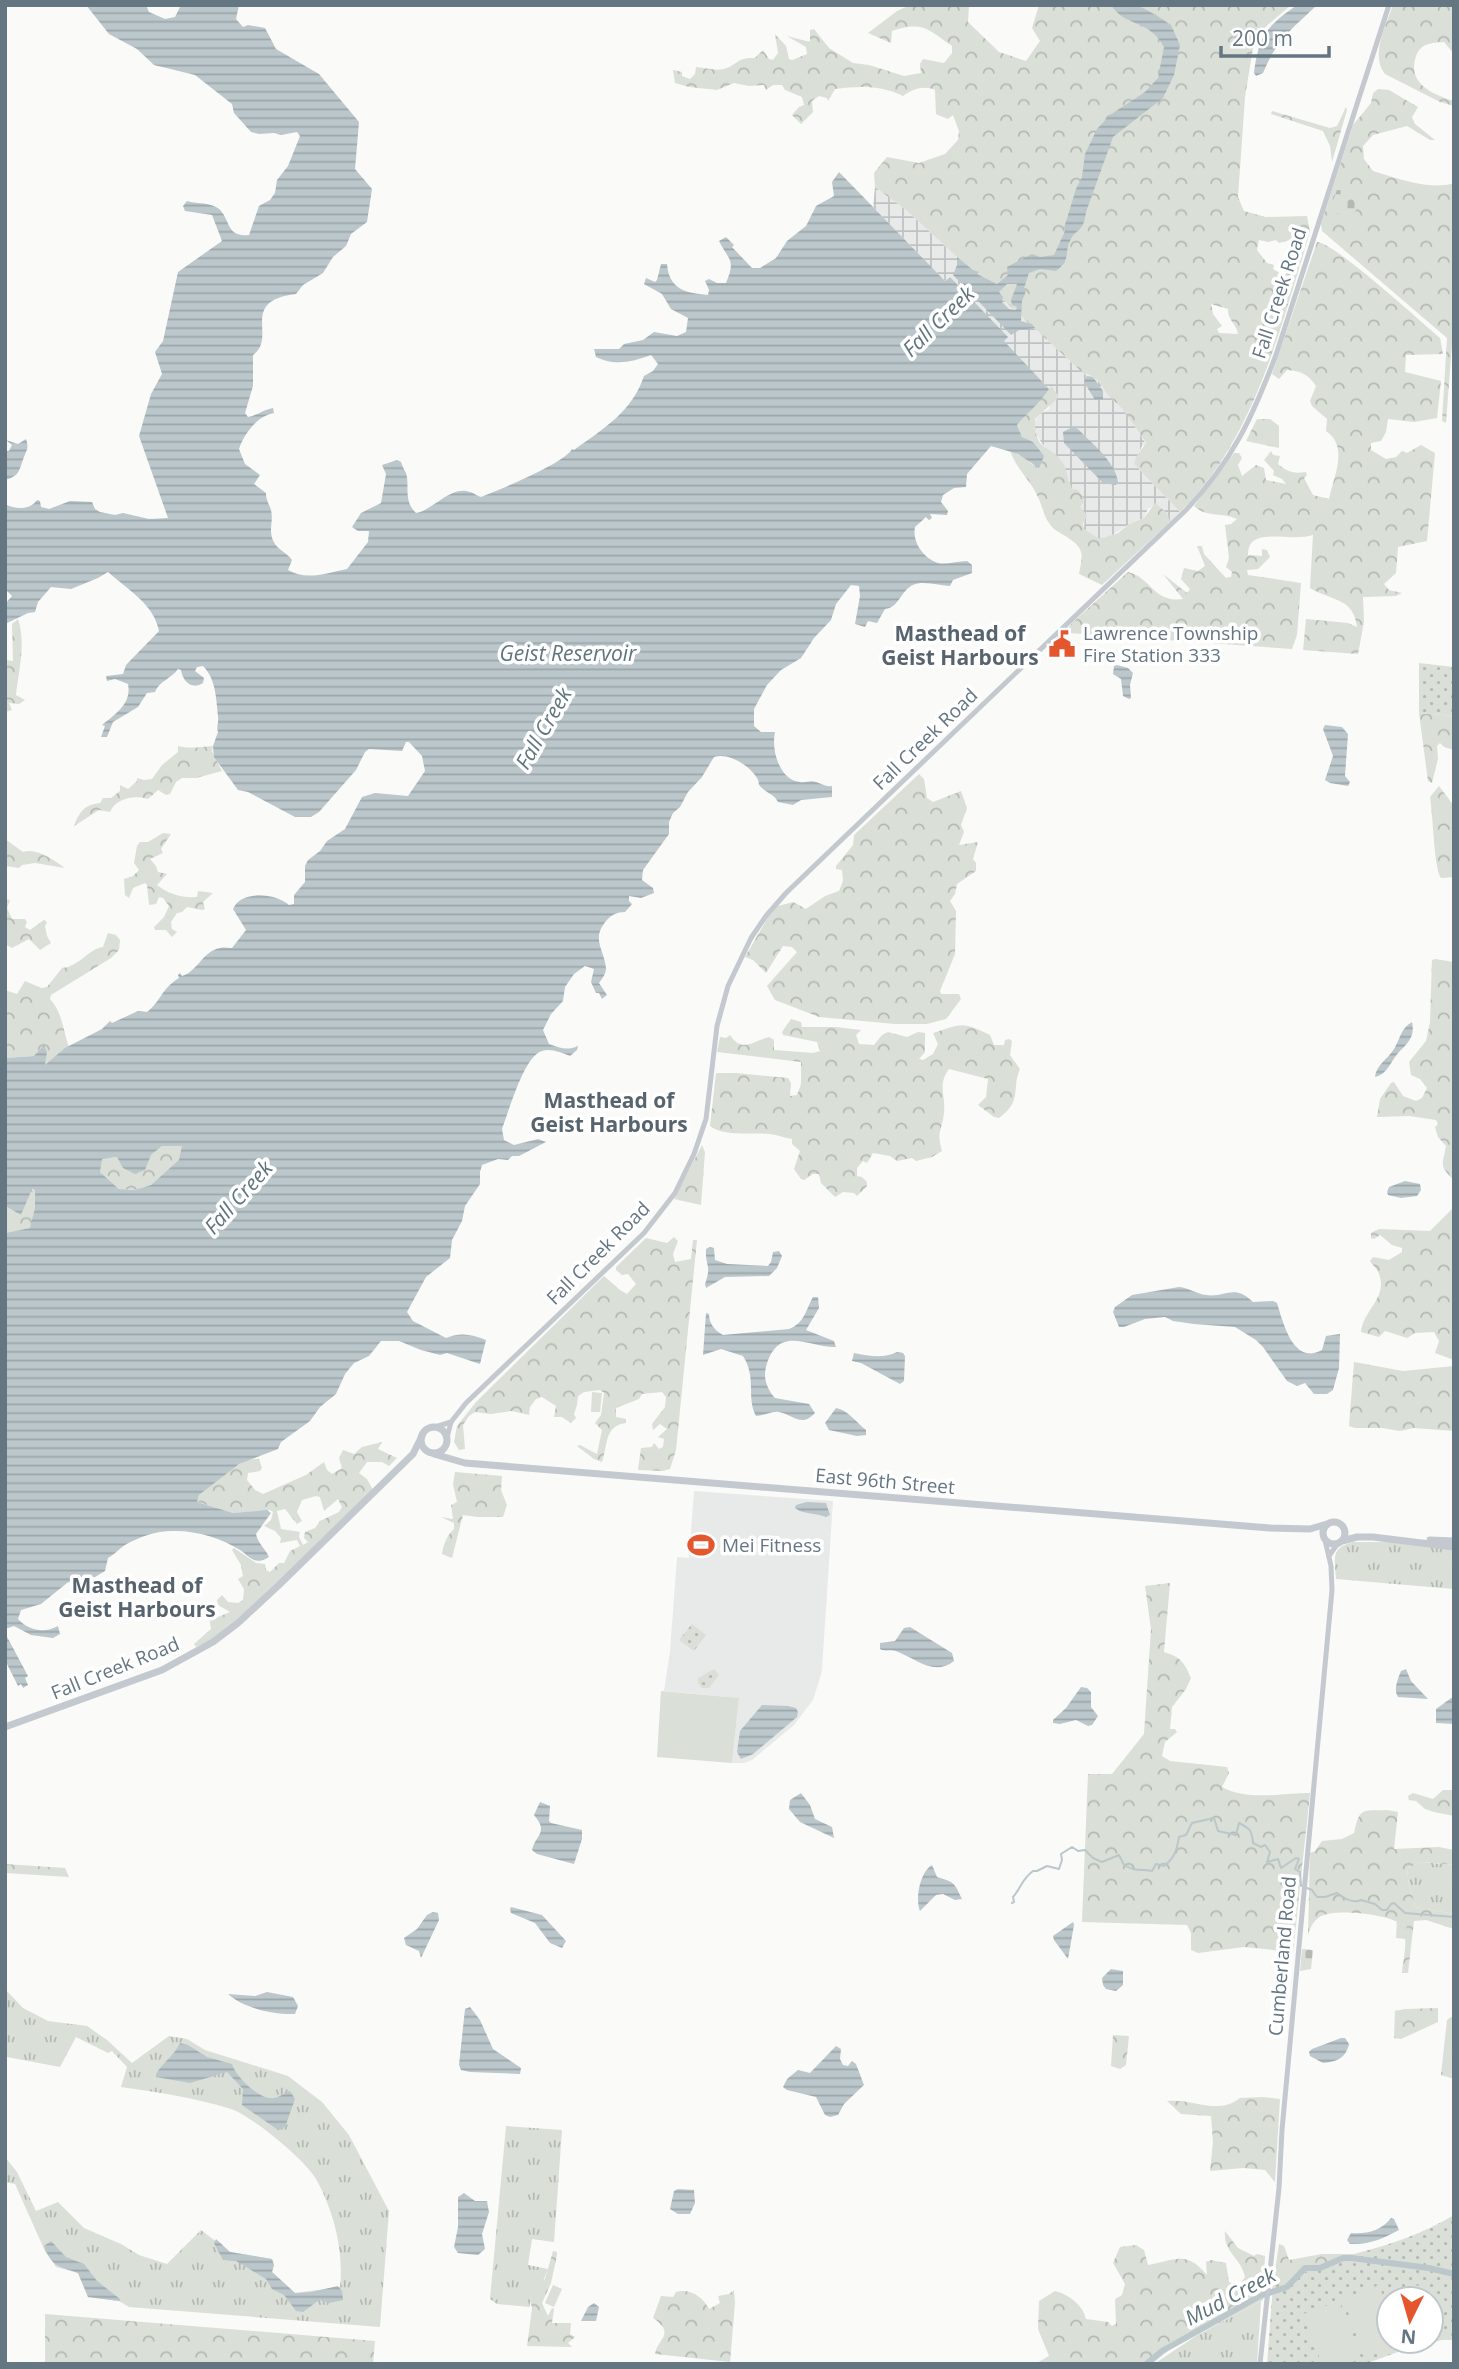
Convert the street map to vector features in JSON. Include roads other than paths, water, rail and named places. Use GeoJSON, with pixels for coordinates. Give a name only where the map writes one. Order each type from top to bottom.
{"type":"FeatureCollection","features":[{"type":"Feature","properties":{"kind":"main road","name":"Fall Creek Road"},"geometry":{"type":"LineString","coordinates":[[447,1440],[451,1422],[466,1403],[644,1233],[671,1200],[690,1164],[706,1119],[718,1026],[728,986],[745,946],[769,912],[1186,510],[1209,486],[1229,458],[1256,408],[1276,355],[1389,5]]}},
{"type":"Feature","properties":{"kind":"main road"},"geometry":{"type":"LineString","coordinates":[[432,1453],[421,1444],[422,1436],[427,1430],[451,1422]]}},
{"type":"Feature","properties":{"kind":"main road"},"geometry":{"type":"LineString","coordinates":[[432,1428],[440,1429],[457,1461]]}},
{"type":"Feature","properties":{"kind":"main road","name":"Fall Creek Road"},"geometry":{"type":"LineString","coordinates":[[5,1727],[162,1670],[213,1642],[271,1593],[414,1454],[422,1436]]}},
{"type":"Feature","properties":{"kind":"main road"},"geometry":{"type":"LineString","coordinates":[[414,1454],[442,1451],[447,1440]]}},
{"type":"Feature","properties":{"kind":"main road","name":"East 96th Street"},"geometry":{"type":"LineString","coordinates":[[432,1453],[454,1462],[475,1464],[1277,1528],[1310,1529],[1327,1524]]}},
{"type":"Feature","properties":{"kind":"main road"},"geometry":{"type":"LineString","coordinates":[[1357,1537],[1336,1521],[1327,1524],[1323,1529],[1324,1539],[1331,1544],[1357,1537],[1454,1541]]}},
{"type":"Feature","properties":{"kind":"main road","name":"East 96th Street"},"geometry":{"type":"LineString","coordinates":[[1310,1529],[1324,1539]]}},
{"type":"Feature","properties":{"kind":"main road"},"geometry":{"type":"LineString","coordinates":[[1329,1556],[1340,1542],[1345,1529]]}},
{"type":"Feature","properties":{"kind":"main road","name":"Cumberland Road"},"geometry":{"type":"LineString","coordinates":[[1262,2362],[1332,1590],[1329,1556],[1324,1539]]}},
{"type":"Feature","properties":{"kind":"main road"},"geometry":{"type":"LineString","coordinates":[[1419,1541],[1454,1547]]}},
{"type":"Feature","properties":{"kind":"water","name":"Geist Reservoir"},"geometry":{"type":"Polygon","coordinates":[[[86,5],[146,5],[149,12],[165,19],[175,17],[181,5],[239,5],[236,19],[243,27],[248,25],[265,28],[276,49],[319,74],[359,122],[355,169],[372,189],[367,222],[351,234],[346,246],[333,257],[323,273],[303,285],[296,294],[268,304],[263,312],[262,339],[260,347],[253,355],[253,386],[245,413],[248,417],[273,408],[274,413],[252,426],[239,449],[245,464],[260,475],[254,484],[266,493],[272,514],[273,540],[292,560],[288,570],[295,573],[317,575],[347,569],[368,542],[369,531],[358,531],[352,527],[361,513],[381,503],[386,474],[382,465],[397,460],[401,462],[406,473],[410,503],[416,513],[456,492],[470,492],[481,497],[517,482],[558,461],[595,435],[624,410],[639,389],[644,376],[658,364],[651,355],[630,361],[603,360],[596,357],[594,349],[619,349],[624,344],[643,340],[654,332],[677,336],[686,332],[688,318],[671,309],[662,294],[644,284],[646,278],[655,282],[661,264],[667,264],[671,279],[680,288],[708,295],[705,281],[709,279],[726,283],[731,269],[730,261],[719,241],[726,237],[752,268],[760,268],[776,258],[787,241],[806,226],[816,206],[834,196],[832,182],[839,172],[945,281],[950,277],[1008,337],[1004,341],[1049,389],[1017,425],[1022,437],[1033,442],[1044,456],[1039,468],[1018,454],[991,446],[967,474],[966,487],[954,488],[943,495],[941,502],[948,511],[947,515],[930,514],[932,518],[929,520],[926,517],[915,527],[917,544],[928,557],[938,563],[967,561],[972,565],[972,573],[953,580],[950,586],[927,583],[909,587],[894,606],[885,609],[877,623],[868,621],[865,627],[855,624],[859,586],[851,585],[836,604],[831,620],[814,638],[801,658],[781,670],[767,685],[754,709],[754,726],[761,732],[775,732],[774,747],[778,763],[787,776],[800,782],[814,781],[832,786],[832,797],[801,800],[793,805],[778,802],[760,786],[757,778],[744,764],[726,756],[714,757],[702,777],[673,813],[669,822],[669,834],[643,870],[642,880],[653,888],[654,893],[641,898],[629,896],[632,904],[625,912],[610,917],[599,933],[606,968],[599,983],[607,995],[602,999],[599,993],[596,993],[591,982],[594,969],[585,966],[574,974],[565,987],[563,1001],[551,1014],[543,1030],[549,1044],[567,1049],[578,1046],[577,1050],[570,1056],[549,1050],[535,1055],[523,1073],[502,1129],[504,1140],[514,1145],[538,1139],[546,1142],[508,1160],[498,1159],[482,1165],[480,1184],[465,1206],[462,1221],[452,1240],[450,1258],[426,1277],[407,1312],[413,1321],[446,1338],[466,1334],[486,1340],[480,1364],[447,1353],[440,1355],[421,1350],[399,1341],[381,1341],[369,1356],[354,1363],[345,1374],[336,1394],[320,1407],[310,1421],[281,1442],[278,1449],[239,1464],[199,1495],[197,1502],[233,1513],[267,1510],[271,1513],[256,1534],[269,1557],[254,1560],[225,1542],[190,1532],[166,1531],[142,1537],[125,1545],[108,1558],[105,1571],[95,1577],[82,1577],[67,1583],[41,1604],[21,1610],[18,1619],[31,1628],[47,1630],[58,1626],[60,1634],[53,1638],[31,1635],[14,1626],[5,1629],[5,1233],[30,1228],[35,1208],[35,1190],[32,1189],[21,1215],[5,1206],[5,1058],[34,1056],[44,1045],[47,1052],[45,1065],[65,1048],[102,1029],[110,1021],[112,1023],[138,1011],[147,1012],[168,986],[179,978],[180,973],[182,976],[187,974],[214,950],[232,948],[246,930],[233,909],[237,903],[259,895],[275,898],[289,905],[294,904],[294,895],[305,882],[305,866],[308,860],[320,851],[327,841],[345,829],[362,797],[375,793],[408,796],[425,771],[422,756],[409,742],[406,742],[402,751],[369,749],[356,770],[319,812],[311,817],[295,817],[248,792],[238,790],[214,757],[213,746],[218,732],[217,702],[213,683],[203,666],[197,667],[195,671],[204,678],[203,683],[195,686],[189,684],[178,669],[159,685],[155,692],[147,693],[138,707],[113,722],[107,737],[101,737],[105,726],[102,725],[122,708],[129,691],[128,684],[115,679],[107,681],[106,676],[123,674],[126,665],[159,631],[146,605],[108,572],[71,589],[51,587],[38,602],[35,612],[5,624],[5,604],[12,596],[5,589],[5,504],[22,508],[31,506],[37,500],[40,501],[41,507],[49,509],[70,501],[92,502],[100,512],[115,515],[123,513],[149,519],[168,518],[139,436],[151,394],[162,374],[155,352],[163,341],[178,272],[222,241],[212,215],[185,211],[183,206],[187,201],[213,205],[221,211],[235,233],[249,235],[259,206],[270,200],[275,193],[277,180],[288,166],[300,136],[297,132],[281,135],[251,132],[234,113],[232,104],[195,75],[154,65],[137,49],[109,34],[86,5]],[[162,1146],[151,1155],[145,1170],[135,1174],[123,1168],[117,1157],[102,1159],[100,1172],[119,1189],[134,1190],[151,1185],[179,1160],[182,1146],[162,1146]]]}},
{"type":"Feature","properties":{"kind":"water","name":"Fall Creek"},"geometry":{"type":"Polygon","coordinates":[[[1111,5],[1137,5],[1171,25],[1180,45],[1174,75],[1163,98],[1113,137],[1083,224],[1070,241],[1064,264],[1056,271],[1040,269],[1029,273],[1024,288],[1026,291],[1022,301],[1021,321],[1032,324],[1035,328],[1019,330],[1011,335],[953,275],[957,257],[979,272],[977,274],[997,284],[1008,275],[1007,267],[1032,254],[1040,257],[1054,255],[1065,231],[1076,189],[1082,177],[1085,154],[1097,129],[1110,115],[1145,92],[1158,78],[1164,47],[1151,31],[1117,12],[1111,5]],[[1007,284],[999,292],[1003,297],[1002,302],[1009,309],[1016,310],[1017,307],[1012,305],[1011,300],[1017,284],[1007,284]]]}},
{"type":"Feature","properties":{"kind":"water"},"geometry":{"type":"Polygon","coordinates":[[[1297,5],[1317,5],[1285,36],[1263,73],[1256,76],[1254,73],[1258,49],[1266,33],[1297,5]]]}},
{"type":"Feature","properties":{"kind":"water"},"geometry":{"type":"Polygon","coordinates":[[[1087,376],[1093,377],[1103,391],[1103,400],[1095,400],[1084,382],[1087,376]]]}},
{"type":"Feature","properties":{"kind":"water"},"geometry":{"type":"Polygon","coordinates":[[[1073,427],[1108,460],[1116,474],[1116,485],[1103,483],[1064,443],[1063,432],[1073,427]]]}},
{"type":"Feature","properties":{"kind":"water"},"geometry":{"type":"Polygon","coordinates":[[[26,439],[27,448],[18,472],[14,477],[5,480],[5,451],[9,451],[12,445],[6,440],[18,444],[26,439]]]}},
{"type":"Feature","properties":{"kind":"water"},"geometry":{"type":"Polygon","coordinates":[[[1114,666],[1128,668],[1133,673],[1129,699],[1123,696],[1121,679],[1113,674],[1114,666]]]}},
{"type":"Feature","properties":{"kind":"water"},"geometry":{"type":"Polygon","coordinates":[[[1325,725],[1342,727],[1348,734],[1345,776],[1350,782],[1348,786],[1325,780],[1333,756],[1323,729],[1325,725]]]}},
{"type":"Feature","properties":{"kind":"water"},"geometry":{"type":"Polygon","coordinates":[[[1412,1022],[1412,1033],[1408,1042],[1385,1072],[1375,1077],[1403,1031],[1412,1022]]]}},
{"type":"Feature","properties":{"kind":"water"},"geometry":{"type":"Polygon","coordinates":[[[1405,1181],[1420,1184],[1421,1190],[1417,1196],[1401,1198],[1388,1195],[1389,1187],[1405,1181]]]}},
{"type":"Feature","properties":{"kind":"water"},"geometry":{"type":"Polygon","coordinates":[[[714,1248],[715,1260],[727,1264],[768,1266],[773,1252],[779,1251],[782,1256],[777,1268],[769,1276],[725,1277],[706,1288],[706,1249],[714,1248]]]}},
{"type":"Feature","properties":{"kind":"water"},"geometry":{"type":"Polygon","coordinates":[[[1179,1287],[1206,1295],[1235,1292],[1253,1302],[1277,1303],[1291,1340],[1304,1352],[1322,1350],[1326,1336],[1340,1334],[1339,1368],[1333,1390],[1327,1394],[1314,1394],[1305,1383],[1297,1386],[1287,1381],[1263,1347],[1235,1327],[1173,1321],[1165,1317],[1145,1319],[1119,1327],[1113,1312],[1115,1307],[1132,1295],[1179,1287]]]}},
{"type":"Feature","properties":{"kind":"water"},"geometry":{"type":"Polygon","coordinates":[[[813,1297],[818,1297],[819,1308],[806,1330],[834,1341],[836,1347],[795,1341],[778,1345],[766,1367],[765,1379],[775,1398],[809,1404],[815,1413],[806,1420],[779,1412],[756,1416],[750,1372],[743,1356],[721,1349],[703,1355],[706,1313],[709,1314],[713,1326],[723,1335],[789,1329],[802,1319],[813,1297]]]}},
{"type":"Feature","properties":{"kind":"water"},"geometry":{"type":"Polygon","coordinates":[[[897,1352],[905,1356],[904,1381],[900,1384],[852,1361],[854,1353],[881,1356],[897,1352]]]}},
{"type":"Feature","properties":{"kind":"water"},"geometry":{"type":"Polygon","coordinates":[[[836,1408],[852,1417],[866,1430],[866,1435],[857,1436],[829,1430],[825,1423],[836,1408]]]}},
{"type":"Feature","properties":{"kind":"water"},"geometry":{"type":"Polygon","coordinates":[[[807,1502],[826,1503],[830,1515],[826,1517],[795,1508],[796,1505],[807,1502]]]}},
{"type":"Feature","properties":{"kind":"water"},"geometry":{"type":"Polygon","coordinates":[[[910,1627],[952,1653],[954,1661],[932,1667],[896,1651],[880,1649],[880,1643],[895,1641],[904,1628],[910,1627]]]}},
{"type":"Feature","properties":{"kind":"water"},"geometry":{"type":"Polygon","coordinates":[[[5,1633],[28,1676],[25,1678],[28,1685],[23,1688],[21,1684],[18,1686],[5,1660],[5,1633]]]}},
{"type":"Feature","properties":{"kind":"water"},"geometry":{"type":"Polygon","coordinates":[[[1406,1669],[1411,1681],[1428,1699],[1398,1697],[1397,1681],[1401,1671],[1406,1669]]]}},
{"type":"Feature","properties":{"kind":"water"},"geometry":{"type":"Polygon","coordinates":[[[1081,1687],[1091,1692],[1091,1707],[1098,1716],[1092,1725],[1088,1726],[1076,1720],[1053,1723],[1053,1720],[1066,1708],[1081,1687]]]}},
{"type":"Feature","properties":{"kind":"water"},"geometry":{"type":"Polygon","coordinates":[[[1454,1696],[1454,1724],[1436,1723],[1436,1709],[1454,1696]]]}},
{"type":"Feature","properties":{"kind":"water"},"geometry":{"type":"Polygon","coordinates":[[[762,1705],[796,1708],[797,1717],[753,1754],[741,1759],[737,1752],[740,1731],[762,1705]]]}},
{"type":"Feature","properties":{"kind":"water"},"geometry":{"type":"Polygon","coordinates":[[[801,1793],[810,1805],[815,1819],[832,1827],[834,1838],[800,1822],[789,1809],[790,1800],[801,1793]]]}},
{"type":"Feature","properties":{"kind":"water"},"geometry":{"type":"Polygon","coordinates":[[[540,1802],[550,1806],[551,1823],[582,1830],[574,1864],[537,1854],[532,1850],[541,1830],[534,1815],[540,1802]]]}},
{"type":"Feature","properties":{"kind":"water"},"geometry":{"type":"Polygon","coordinates":[[[932,1865],[937,1877],[953,1884],[962,1899],[936,1895],[920,1911],[920,1886],[924,1873],[932,1865]]]}},
{"type":"Feature","properties":{"kind":"water"},"geometry":{"type":"Polygon","coordinates":[[[511,1907],[542,1915],[566,1941],[562,1948],[550,1943],[535,1923],[511,1913],[511,1907]]]}},
{"type":"Feature","properties":{"kind":"water"},"geometry":{"type":"Polygon","coordinates":[[[433,1912],[438,1913],[439,1920],[421,1958],[419,1951],[406,1945],[404,1938],[433,1912]]]}},
{"type":"Feature","properties":{"kind":"water"},"geometry":{"type":"Polygon","coordinates":[[[1073,1922],[1074,1925],[1068,1959],[1053,1936],[1073,1922]]]}},
{"type":"Feature","properties":{"kind":"water"},"geometry":{"type":"Polygon","coordinates":[[[1111,1969],[1123,1971],[1123,1985],[1116,1991],[1106,1989],[1103,1985],[1102,1978],[1111,1969]]]}},
{"type":"Feature","properties":{"kind":"water"},"geometry":{"type":"Polygon","coordinates":[[[267,1992],[293,1997],[298,2006],[295,2014],[259,2010],[228,1994],[255,1996],[267,1992]]]}},
{"type":"Feature","properties":{"kind":"water"},"geometry":{"type":"Polygon","coordinates":[[[470,2007],[480,2020],[493,2049],[521,2068],[520,2074],[461,2070],[459,2065],[465,2009],[470,2007]]]}},
{"type":"Feature","properties":{"kind":"water"},"geometry":{"type":"Polygon","coordinates":[[[1345,2038],[1349,2044],[1346,2053],[1340,2058],[1323,2063],[1310,2056],[1312,2049],[1345,2038]]]}},
{"type":"Feature","properties":{"kind":"water"},"geometry":{"type":"Polygon","coordinates":[[[180,2043],[207,2057],[232,2064],[243,2081],[262,2096],[274,2098],[290,2091],[295,2099],[285,2127],[278,2130],[242,2105],[243,2089],[227,2072],[190,2083],[156,2077],[180,2043]]]}},
{"type":"Feature","properties":{"kind":"water"},"geometry":{"type":"Polygon","coordinates":[[[836,2046],[841,2049],[840,2059],[843,2065],[848,2066],[852,2061],[856,2064],[864,2085],[844,2104],[838,2115],[830,2117],[825,2115],[816,2097],[783,2087],[787,2079],[798,2070],[810,2073],[836,2046]]]}},
{"type":"Feature","properties":{"kind":"water"},"geometry":{"type":"Polygon","coordinates":[[[694,2190],[695,2203],[690,2214],[678,2214],[670,2209],[674,2191],[694,2190]]]}},
{"type":"Feature","properties":{"kind":"water"},"geometry":{"type":"Polygon","coordinates":[[[464,2193],[475,2201],[487,2201],[489,2212],[482,2234],[485,2249],[478,2255],[458,2253],[454,2247],[458,2227],[458,2197],[464,2193]]]}},
{"type":"Feature","properties":{"kind":"water"},"geometry":{"type":"Polygon","coordinates":[[[1391,2218],[1399,2230],[1369,2242],[1350,2244],[1347,2240],[1351,2233],[1373,2231],[1391,2218]]]}},
{"type":"Feature","properties":{"kind":"water"},"geometry":{"type":"Polygon","coordinates":[[[216,2239],[230,2252],[272,2259],[272,2272],[295,2293],[338,2286],[343,2300],[329,2303],[319,2300],[303,2312],[296,2311],[284,2295],[272,2289],[266,2279],[236,2261],[223,2260],[214,2243],[216,2239]]]}},
{"type":"Feature","properties":{"kind":"water"},"geometry":{"type":"Polygon","coordinates":[[[51,2241],[66,2257],[84,2264],[97,2281],[120,2299],[119,2301],[88,2297],[78,2273],[57,2265],[50,2259],[44,2246],[51,2241]]]}},
{"type":"Feature","properties":{"kind":"water"},"geometry":{"type":"Polygon","coordinates":[[[594,2303],[599,2307],[596,2321],[581,2321],[588,2307],[594,2303]]]}},
{"type":"Feature","properties":{"kind":"waterway"},"geometry":{"type":"LineString","coordinates":[[1012,1903],[1013,1897],[1029,1874],[1047,1866],[1059,1869],[1061,1854],[1072,1847],[1078,1851],[1085,1850],[1102,1862],[1119,1855],[1128,1867],[1152,1871],[1156,1864],[1164,1866],[1171,1860],[1179,1837],[1186,1835],[1192,1823],[1214,1818],[1218,1831],[1236,1835],[1239,1823],[1248,1829],[1253,1843],[1261,1847],[1265,1845],[1270,1852],[1267,1862],[1278,1859],[1281,1868],[1296,1858],[1299,1859],[1295,1869],[1300,1872],[1301,1886]]}},
{"type":"Feature","properties":{"kind":"waterway"},"geometry":{"type":"LineString","coordinates":[[1307,1888],[1317,1897],[1337,1893],[1352,1901],[1361,1900],[1375,1904],[1382,1910],[1387,1910],[1394,1903],[1405,1913],[1454,1917]]}},
{"type":"Feature","properties":{"kind":"waterway","name":"Mud Creek"},"geometry":{"type":"LineString","coordinates":[[1146,2364],[1162,2351],[1260,2296],[1287,2287],[1305,2268],[1320,2268],[1343,2258],[1351,2258],[1454,2274]]}},
{"type":"Feature","properties":{"kind":"place","name":"Lawrence Township Fire Station 333"},"geometry":{"type":"Point","coordinates":[1062,644]}},
{"type":"Feature","properties":{"kind":"place","name":"Mei Fitness"},"geometry":{"type":"Point","coordinates":[701,1545]}},
{"type":"Feature","properties":{"kind":"district","name":"Masthead of Geist Harbours"},"geometry":{"type":"Point","coordinates":[960,645]}},
{"type":"Feature","properties":{"kind":"district","name":"Masthead of Geist Harbours"},"geometry":{"type":"Point","coordinates":[609,1112]}},
{"type":"Feature","properties":{"kind":"district","name":"Masthead of Geist Harbours"},"geometry":{"type":"Point","coordinates":[137,1597]}}]}
